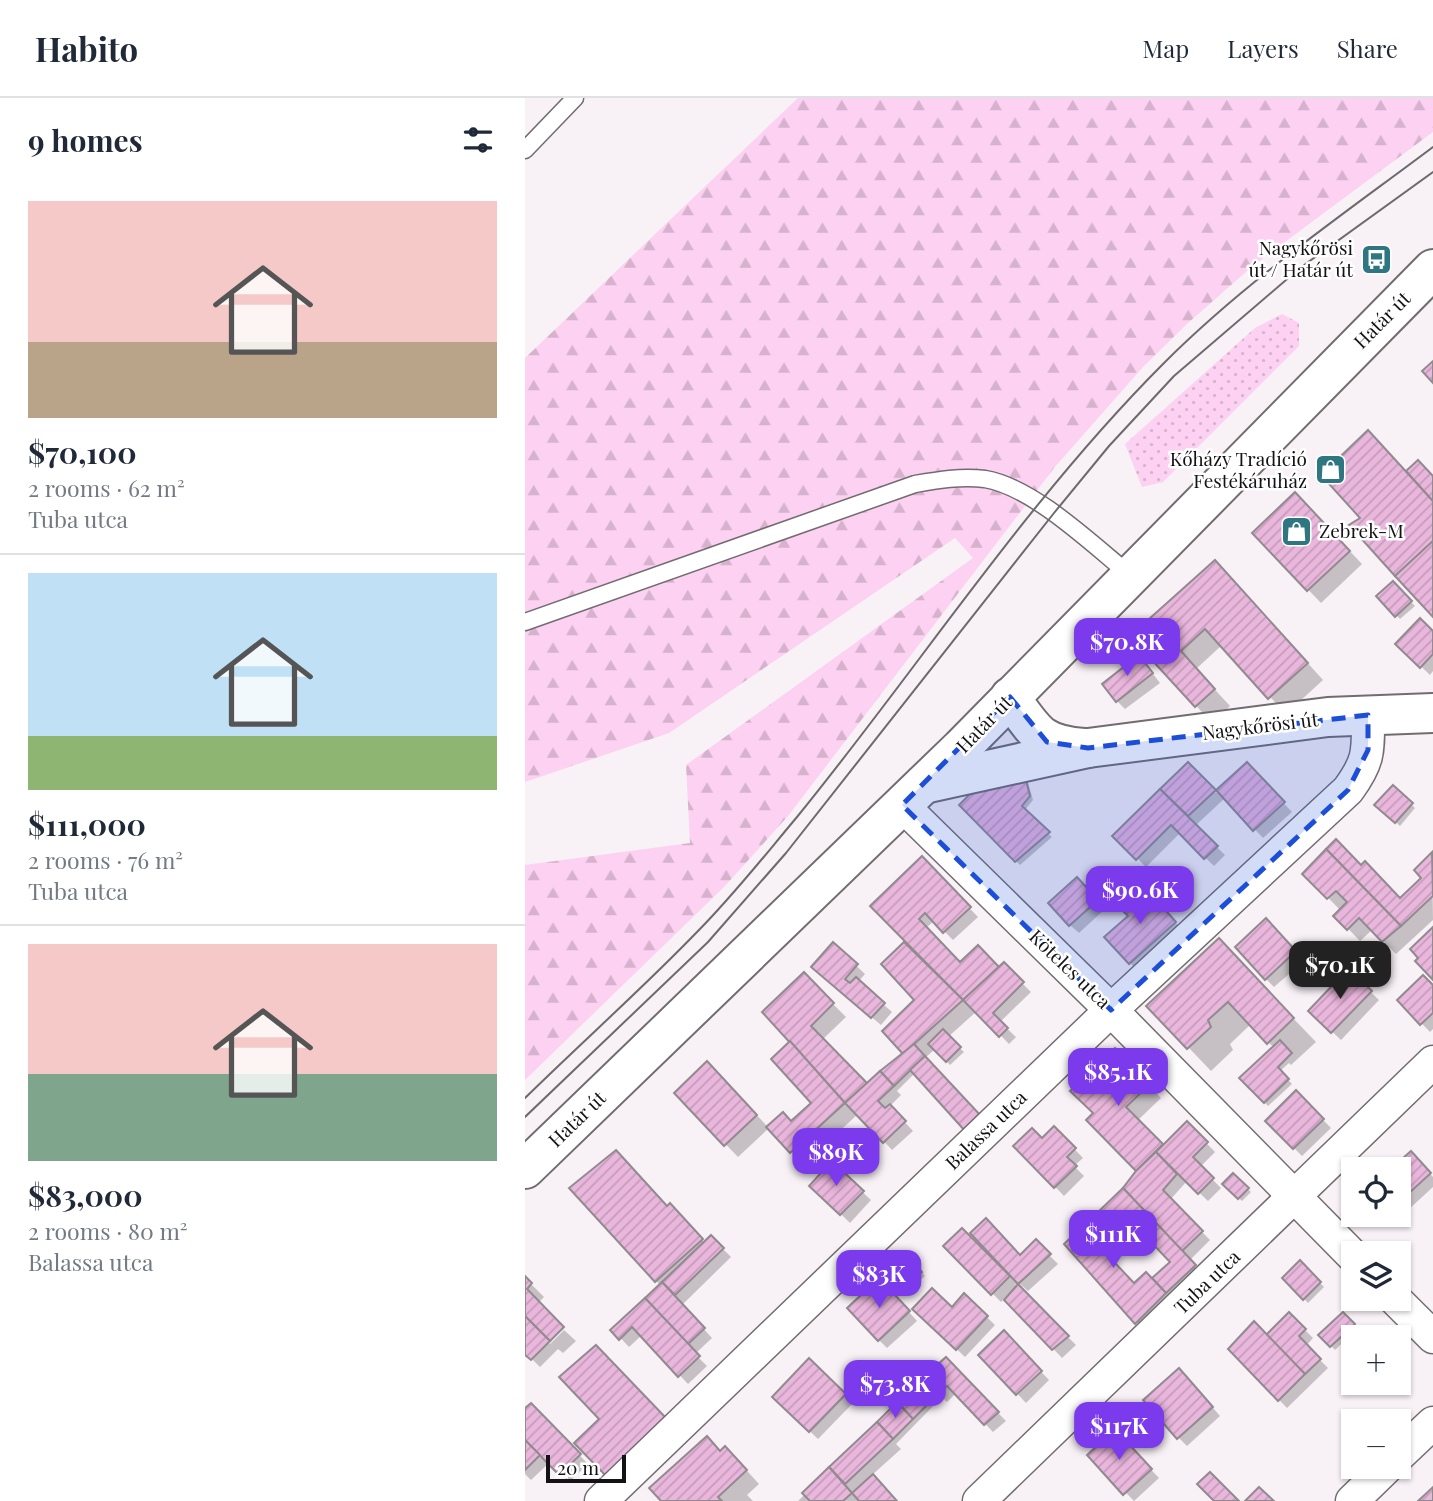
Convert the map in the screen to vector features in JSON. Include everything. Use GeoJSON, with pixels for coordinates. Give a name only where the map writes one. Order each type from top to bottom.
{"type":"FeatureCollection","features":[{"type":"Feature","properties":{"kind":"main road","name":"Határ út"},"geometry":{"type":"LineString","coordinates":[[525,1169],[913,795],[1433,269]]}},
{"type":"Feature","properties":{"kind":"main road"},"geometry":{"type":"LineString","coordinates":[[1010,697],[1034,730],[1048,742],[1063,747],[1088,748]]}},
{"type":"Feature","properties":{"kind":"main road","name":"Nagykőrösi út"},"geometry":{"type":"LineString","coordinates":[[1088,748],[1315,719],[1433,713]]}},
{"type":"Feature","properties":{"kind":"main road"},"geometry":{"type":"LineString","coordinates":[[913,795],[1088,748]]}},
{"type":"Feature","properties":{"kind":"street","name":"Balassa utca"},"geometry":{"type":"LineString","coordinates":[[601,1501],[1111,1010],[1348,790],[1363,770],[1369,750],[1368,715]]}},
{"type":"Feature","properties":{"kind":"street","name":"Köteles utca"},"geometry":{"type":"LineString","coordinates":[[913,795],[1111,1010],[1341,1244]]}},
{"type":"Feature","properties":{"kind":"street","name":"Tuba utca"},"geometry":{"type":"LineString","coordinates":[[979,1501],[1433,1062]]}},
{"type":"Feature","properties":{"kind":"street"},"geometry":{"type":"LineString","coordinates":[[1407,1311],[1433,1338]]}},
{"type":"Feature","properties":{"kind":"street"},"geometry":{"type":"LineString","coordinates":[[1411,1444],[1433,1423]]}},
{"type":"Feature","properties":{"kind":"street"},"geometry":{"type":"LineString","coordinates":[[1352,1501],[1375,1479]]}},
{"type":"Feature","properties":{"kind":"lane"},"geometry":{"type":"LineString","coordinates":[[525,150],[575,98]]}},
{"type":"Feature","properties":{"kind":"lane"},"geometry":{"type":"LineString","coordinates":[[525,622],[915,484],[941,479],[986,480],[1006,486],[1053,513],[1130,575]]}},
{"type":"Feature","properties":{"kind":"highlighted area"},"geometry":{"type":"Polygon","coordinates":[[[1010,697],[1047,742],[1088,748],[1368,715],[1368,750],[1348,790],[1111,1010],[902,805],[1010,697]]]}},
{"type":"Feature","properties":{"kind":"green space"},"geometry":{"type":"Polygon","coordinates":[[[798,98],[1433,98],[1433,132],[1255,264],[1143,367],[1054,468],[788,816],[725,886],[525,1080],[525,865],[690,843],[686,765],[973,558],[955,538],[669,733],[525,782],[525,358],[798,98]]]}},
{"type":"Feature","properties":{"kind":"green space"},"geometry":{"type":"Polygon","coordinates":[[[1282,314],[1299,323],[1299,346],[1163,482],[1142,487],[1125,444],[1255,328],[1282,314]]]}},
{"type":"Feature","properties":{"kind":"building"},"geometry":{"type":"Polygon","coordinates":[[[1433,361],[1433,383],[1422,371],[1433,361]]]}},
{"type":"Feature","properties":{"kind":"building"},"geometry":{"type":"Polygon","coordinates":[[[1368,430],[1433,501],[1433,541],[1395,576],[1349,525],[1360,518],[1321,475],[1368,430]]]}},
{"type":"Feature","properties":{"kind":"building"},"geometry":{"type":"Polygon","coordinates":[[[1418,460],[1433,476],[1433,501],[1406,471],[1418,460]]]}},
{"type":"Feature","properties":{"kind":"building"},"geometry":{"type":"Polygon","coordinates":[[[1295,492],[1350,551],[1307,591],[1252,533],[1295,492]]]}},
{"type":"Feature","properties":{"kind":"building"},"geometry":{"type":"Polygon","coordinates":[[[1433,541],[1433,617],[1395,576],[1433,541]]]}},
{"type":"Feature","properties":{"kind":"building"},"geometry":{"type":"Polygon","coordinates":[[[1215,560],[1308,663],[1268,699],[1205,629],[1181,651],[1215,689],[1195,707],[1130,636],[1215,560]]]}},
{"type":"Feature","properties":{"kind":"building"},"geometry":{"type":"Polygon","coordinates":[[[1393,581],[1412,601],[1395,617],[1376,596],[1393,581]]]}},
{"type":"Feature","properties":{"kind":"building"},"geometry":{"type":"Polygon","coordinates":[[[1420,618],[1433,631],[1433,654],[1420,668],[1395,644],[1420,618]]]}},
{"type":"Feature","properties":{"kind":"building"},"geometry":{"type":"Polygon","coordinates":[[[1139,655],[1153,673],[1116,702],[1102,684],[1139,655]]]}},
{"type":"Feature","properties":{"kind":"building"},"geometry":{"type":"Polygon","coordinates":[[[1188,762],[1216,790],[1188,816],[1160,789],[1188,762]]]}},
{"type":"Feature","properties":{"kind":"building"},"geometry":{"type":"Polygon","coordinates":[[[1247,762],[1285,802],[1253,831],[1216,790],[1247,762]]]}},
{"type":"Feature","properties":{"kind":"building"},"geometry":{"type":"Polygon","coordinates":[[[1025,776],[1030,796],[1022,806],[1050,832],[1015,862],[959,805],[980,784],[1025,776]]]}},
{"type":"Feature","properties":{"kind":"building"},"geometry":{"type":"Polygon","coordinates":[[[1393,785],[1413,803],[1395,823],[1374,805],[1393,785]]]}},
{"type":"Feature","properties":{"kind":"building"},"geometry":{"type":"Polygon","coordinates":[[[1160,789],[1218,846],[1204,859],[1171,825],[1136,860],[1112,836],[1160,789]]]}},
{"type":"Feature","properties":{"kind":"building"},"geometry":{"type":"Polygon","coordinates":[[[1336,839],[1361,865],[1365,861],[1400,898],[1421,878],[1414,870],[1432,852],[1433,896],[1401,926],[1326,849],[1336,839]]]}},
{"type":"Feature","properties":{"kind":"building"},"geometry":{"type":"Polygon","coordinates":[[[1326,849],[1401,926],[1382,942],[1359,918],[1347,930],[1333,916],[1347,902],[1336,891],[1327,899],[1302,874],[1326,849]]]}},
{"type":"Feature","properties":{"kind":"building"},"geometry":{"type":"Polygon","coordinates":[[[922,856],[971,907],[943,933],[925,913],[919,919],[960,962],[978,945],[999,967],[963,1000],[870,906],[922,856]]]}},
{"type":"Feature","properties":{"kind":"building"},"geometry":{"type":"Polygon","coordinates":[[[1077,877],[1098,900],[1069,926],[1048,903],[1077,877]]]}},
{"type":"Feature","properties":{"kind":"building"},"geometry":{"type":"Polygon","coordinates":[[[1144,886],[1176,922],[1129,964],[1104,937],[1128,916],[1120,908],[1144,886]]]}},
{"type":"Feature","properties":{"kind":"building"},"geometry":{"type":"Polygon","coordinates":[[[1266,918],[1296,951],[1265,980],[1235,947],[1266,918]]]}},
{"type":"Feature","properties":{"kind":"building"},"geometry":{"type":"Polygon","coordinates":[[[1433,927],[1433,980],[1415,961],[1418,958],[1410,949],[1433,927]]]}},
{"type":"Feature","properties":{"kind":"building"},"geometry":{"type":"Polygon","coordinates":[[[1219,938],[1294,1018],[1267,1044],[1228,1002],[1208,1020],[1211,1027],[1187,1049],[1146,1006],[1219,938]]]}},
{"type":"Feature","properties":{"kind":"building"},"geometry":{"type":"Polygon","coordinates":[[[833,942],[858,964],[845,979],[850,983],[856,977],[885,1003],[871,1018],[811,967],[833,942]]]}},
{"type":"Feature","properties":{"kind":"building"},"geometry":{"type":"Polygon","coordinates":[[[904,942],[963,1000],[903,1054],[882,1031],[914,1000],[881,964],[904,942]]]}},
{"type":"Feature","properties":{"kind":"building"},"geometry":{"type":"Polygon","coordinates":[[[1004,962],[1024,982],[993,1013],[1008,1028],[999,1037],[963,1000],[1004,962]]]}},
{"type":"Feature","properties":{"kind":"building"},"geometry":{"type":"Polygon","coordinates":[[[1349,968],[1372,991],[1331,1033],[1308,1011],[1349,968]]]}},
{"type":"Feature","properties":{"kind":"building"},"geometry":{"type":"Polygon","coordinates":[[[804,972],[834,1003],[811,1026],[867,1083],[845,1103],[762,1012],[804,972]]]}},
{"type":"Feature","properties":{"kind":"building"},"geometry":{"type":"Polygon","coordinates":[[[1423,975],[1433,985],[1433,1013],[1420,1025],[1397,1000],[1423,975]]]}},
{"type":"Feature","properties":{"kind":"building"},"geometry":{"type":"Polygon","coordinates":[[[943,1029],[961,1047],[946,1062],[928,1044],[943,1029]]]}},
{"type":"Feature","properties":{"kind":"building"},"geometry":{"type":"Polygon","coordinates":[[[1280,1040],[1292,1053],[1278,1067],[1289,1079],[1264,1103],[1239,1078],[1280,1040]]]}},
{"type":"Feature","properties":{"kind":"building"},"geometry":{"type":"Polygon","coordinates":[[[790,1041],[845,1103],[790,1153],[766,1127],[783,1112],[791,1121],[811,1103],[771,1059],[790,1041]]]}},
{"type":"Feature","properties":{"kind":"building"},"geometry":{"type":"Polygon","coordinates":[[[914,1044],[925,1056],[894,1086],[880,1071],[914,1044]]]}},
{"type":"Feature","properties":{"kind":"building"},"geometry":{"type":"Polygon","coordinates":[[[1115,1048],[1150,1084],[1126,1107],[1163,1144],[1136,1171],[1086,1120],[1093,1113],[1070,1091],[1115,1048]]]}},
{"type":"Feature","properties":{"kind":"building"},"geometry":{"type":"Polygon","coordinates":[[[925,1056],[982,1117],[966,1132],[910,1070],[925,1056]]]}},
{"type":"Feature","properties":{"kind":"building"},"geometry":{"type":"Polygon","coordinates":[[[707,1061],[757,1115],[724,1146],[674,1093],[707,1061]]]}},
{"type":"Feature","properties":{"kind":"building"},"geometry":{"type":"Polygon","coordinates":[[[880,1071],[894,1086],[878,1101],[885,1108],[890,1104],[906,1121],[883,1143],[845,1103],[880,1071]]]}},
{"type":"Feature","properties":{"kind":"building"},"geometry":{"type":"Polygon","coordinates":[[[1296,1090],[1324,1119],[1293,1149],[1265,1121],[1296,1090]]]}},
{"type":"Feature","properties":{"kind":"building"},"geometry":{"type":"Polygon","coordinates":[[[1187,1121],[1208,1142],[1193,1157],[1214,1178],[1198,1194],[1156,1152],[1187,1121]]]}},
{"type":"Feature","properties":{"kind":"building"},"geometry":{"type":"Polygon","coordinates":[[[1054,1126],[1076,1148],[1067,1157],[1077,1166],[1054,1188],[1013,1146],[1032,1128],[1042,1138],[1054,1126]]]}},
{"type":"Feature","properties":{"kind":"building"},"geometry":{"type":"Polygon","coordinates":[[[616,1150],[667,1206],[670,1203],[703,1239],[655,1282],[569,1188],[616,1150]]]}},
{"type":"Feature","properties":{"kind":"building"},"geometry":{"type":"Polygon","coordinates":[[[1411,1151],[1431,1173],[1411,1191],[1411,1157],[1404,1157],[1411,1151]]]}},
{"type":"Feature","properties":{"kind":"building"},"geometry":{"type":"Polygon","coordinates":[[[1156,1152],[1177,1174],[1163,1190],[1203,1231],[1182,1251],[1123,1188],[1156,1152]]]}},
{"type":"Feature","properties":{"kind":"building"},"geometry":{"type":"Polygon","coordinates":[[[832,1161],[864,1191],[840,1215],[809,1186],[832,1161]]]}},
{"type":"Feature","properties":{"kind":"building"},"geometry":{"type":"Polygon","coordinates":[[[1233,1173],[1249,1188],[1238,1199],[1222,1184],[1233,1173]]]}},
{"type":"Feature","properties":{"kind":"building"},"geometry":{"type":"Polygon","coordinates":[[[1123,1188],[1196,1265],[1166,1293],[1152,1278],[1170,1262],[1148,1239],[1144,1243],[1126,1224],[1117,1232],[1098,1212],[1123,1188]]]}},
{"type":"Feature","properties":{"kind":"building"},"geometry":{"type":"Polygon","coordinates":[[[1098,1212],[1117,1232],[1100,1247],[1134,1283],[1146,1272],[1166,1293],[1135,1324],[1064,1244],[1098,1212]]]}},
{"type":"Feature","properties":{"kind":"building"},"geometry":{"type":"Polygon","coordinates":[[[986,1218],[1020,1255],[1036,1239],[1051,1254],[1018,1284],[970,1233],[986,1218]]]}},
{"type":"Feature","properties":{"kind":"building"},"geometry":{"type":"Polygon","coordinates":[[[962,1228],[1010,1276],[991,1295],[943,1246],[962,1228]]]}},
{"type":"Feature","properties":{"kind":"building"},"geometry":{"type":"Polygon","coordinates":[[[711,1235],[724,1248],[675,1295],[662,1282],[711,1235]]]}},
{"type":"Feature","properties":{"kind":"building"},"geometry":{"type":"Polygon","coordinates":[[[908,1254],[922,1272],[906,1285],[891,1267],[908,1254]]]}},
{"type":"Feature","properties":{"kind":"building"},"geometry":{"type":"Polygon","coordinates":[[[1300,1260],[1321,1282],[1303,1300],[1282,1278],[1300,1260]]]}},
{"type":"Feature","properties":{"kind":"building"},"geometry":{"type":"Polygon","coordinates":[[[525,1276],[532,1283],[527,1289],[564,1327],[550,1341],[525,1316],[525,1276]]]}},
{"type":"Feature","properties":{"kind":"building"},"geometry":{"type":"Polygon","coordinates":[[[879,1278],[910,1311],[878,1341],[847,1308],[879,1278]]]}},
{"type":"Feature","properties":{"kind":"building"},"geometry":{"type":"Polygon","coordinates":[[[662,1282],[705,1328],[687,1345],[645,1298],[662,1282]]]}},
{"type":"Feature","properties":{"kind":"building"},"geometry":{"type":"Polygon","coordinates":[[[1018,1284],[1069,1336],[1052,1350],[1004,1300],[1018,1284]]]}},
{"type":"Feature","properties":{"kind":"building"},"geometry":{"type":"Polygon","coordinates":[[[932,1288],[952,1307],[964,1293],[988,1316],[956,1350],[912,1309],[932,1288]]]}},
{"type":"Feature","properties":{"kind":"building"},"geometry":{"type":"Polygon","coordinates":[[[645,1298],[700,1356],[678,1377],[632,1327],[619,1340],[610,1330],[645,1298]]]}},
{"type":"Feature","properties":{"kind":"building"},"geometry":{"type":"Polygon","coordinates":[[[1289,1312],[1306,1329],[1299,1336],[1321,1359],[1305,1374],[1266,1335],[1289,1312]]]}},
{"type":"Feature","properties":{"kind":"building"},"geometry":{"type":"Polygon","coordinates":[[[1343,1312],[1355,1324],[1341,1325],[1341,1337],[1330,1347],[1318,1335],[1343,1312]]]}},
{"type":"Feature","properties":{"kind":"building"},"geometry":{"type":"Polygon","coordinates":[[[525,1316],[550,1341],[531,1360],[525,1355],[525,1316]]]}},
{"type":"Feature","properties":{"kind":"building"},"geometry":{"type":"Polygon","coordinates":[[[1254,1321],[1305,1374],[1278,1401],[1228,1349],[1254,1321]]]}},
{"type":"Feature","properties":{"kind":"building"},"geometry":{"type":"Polygon","coordinates":[[[1004,1330],[1042,1371],[1016,1395],[978,1355],[1004,1330]]]}},
{"type":"Feature","properties":{"kind":"building"},"geometry":{"type":"Polygon","coordinates":[[[596,1345],[667,1419],[607,1477],[574,1443],[599,1419],[559,1377],[596,1345]]]}},
{"type":"Feature","properties":{"kind":"building"},"geometry":{"type":"Polygon","coordinates":[[[946,1357],[999,1412],[984,1425],[947,1386],[937,1395],[921,1379],[946,1357]]]}},
{"type":"Feature","properties":{"kind":"building"},"geometry":{"type":"Polygon","coordinates":[[[809,1358],[846,1394],[809,1432],[772,1397],[809,1358]]]}},
{"type":"Feature","properties":{"kind":"building"},"geometry":{"type":"Polygon","coordinates":[[[1179,1368],[1213,1407],[1177,1439],[1143,1400],[1179,1368]]]}},
{"type":"Feature","properties":{"kind":"building"},"geometry":{"type":"Polygon","coordinates":[[[921,1379],[937,1395],[913,1419],[897,1402],[921,1379]]]}},
{"type":"Feature","properties":{"kind":"building"},"geometry":{"type":"Polygon","coordinates":[[[897,1402],[913,1419],[893,1439],[877,1422],[897,1402]]]}},
{"type":"Feature","properties":{"kind":"building"},"geometry":{"type":"Polygon","coordinates":[[[531,1403],[581,1454],[559,1475],[525,1440],[525,1408],[531,1403]]]}},
{"type":"Feature","properties":{"kind":"building"},"geometry":{"type":"Polygon","coordinates":[[[877,1422],[893,1439],[845,1484],[829,1467],[877,1422]]]}},
{"type":"Feature","properties":{"kind":"building"},"geometry":{"type":"Polygon","coordinates":[[[1115,1429],[1152,1469],[1123,1495],[1087,1455],[1115,1429]]]}},
{"type":"Feature","properties":{"kind":"building"},"geometry":{"type":"Polygon","coordinates":[[[707,1436],[720,1451],[725,1446],[747,1470],[718,1497],[722,1501],[661,1501],[649,1488],[707,1436]]]}},
{"type":"Feature","properties":{"kind":"building"},"geometry":{"type":"Polygon","coordinates":[[[525,1440],[540,1455],[525,1470],[525,1440]]]}},
{"type":"Feature","properties":{"kind":"building"},"geometry":{"type":"Polygon","coordinates":[[[829,1467],[852,1493],[843,1501],[810,1501],[802,1493],[829,1467]]]}},
{"type":"Feature","properties":{"kind":"building"},"geometry":{"type":"Polygon","coordinates":[[[1210,1472],[1239,1501],[1214,1501],[1197,1484],[1210,1472]]]}},
{"type":"Feature","properties":{"kind":"building"},"geometry":{"type":"Polygon","coordinates":[[[873,1474],[897,1501],[859,1501],[852,1493],[873,1474]]]}},
{"type":"Feature","properties":{"kind":"building"},"geometry":{"type":"Polygon","coordinates":[[[1259,1487],[1274,1501],[1245,1501],[1259,1487]]]}},
{"type":"Feature","properties":{"kind":"building"},"geometry":{"type":"Polygon","coordinates":[[[1433,1487],[1433,1501],[1418,1501],[1433,1487]]]}},
{"type":"Feature","properties":{"kind":"tram line"},"geometry":{"type":"LineString","coordinates":[[525,1098],[676,953],[736,890],[842,760],[1020,527],[1114,416],[1164,363],[1261,277],[1433,147]]}},
{"type":"Feature","properties":{"kind":"tram line"},"geometry":{"type":"LineString","coordinates":[[525,1117],[708,942],[786,853],[1054,513],[1109,446],[1174,376],[1300,268],[1433,172]]}},
{"type":"Feature","properties":{"kind":"place","name":"Nagykőrösi út / Határ út"},"geometry":{"type":"Point","coordinates":[1376,259]}},
{"type":"Feature","properties":{"kind":"place","name":"Kőházy Tradíció Festékáruház"},"geometry":{"type":"Point","coordinates":[1330,470]}},
{"type":"Feature","properties":{"kind":"place","name":"Zebrek-M"},"geometry":{"type":"Point","coordinates":[1296,531]}}]}
